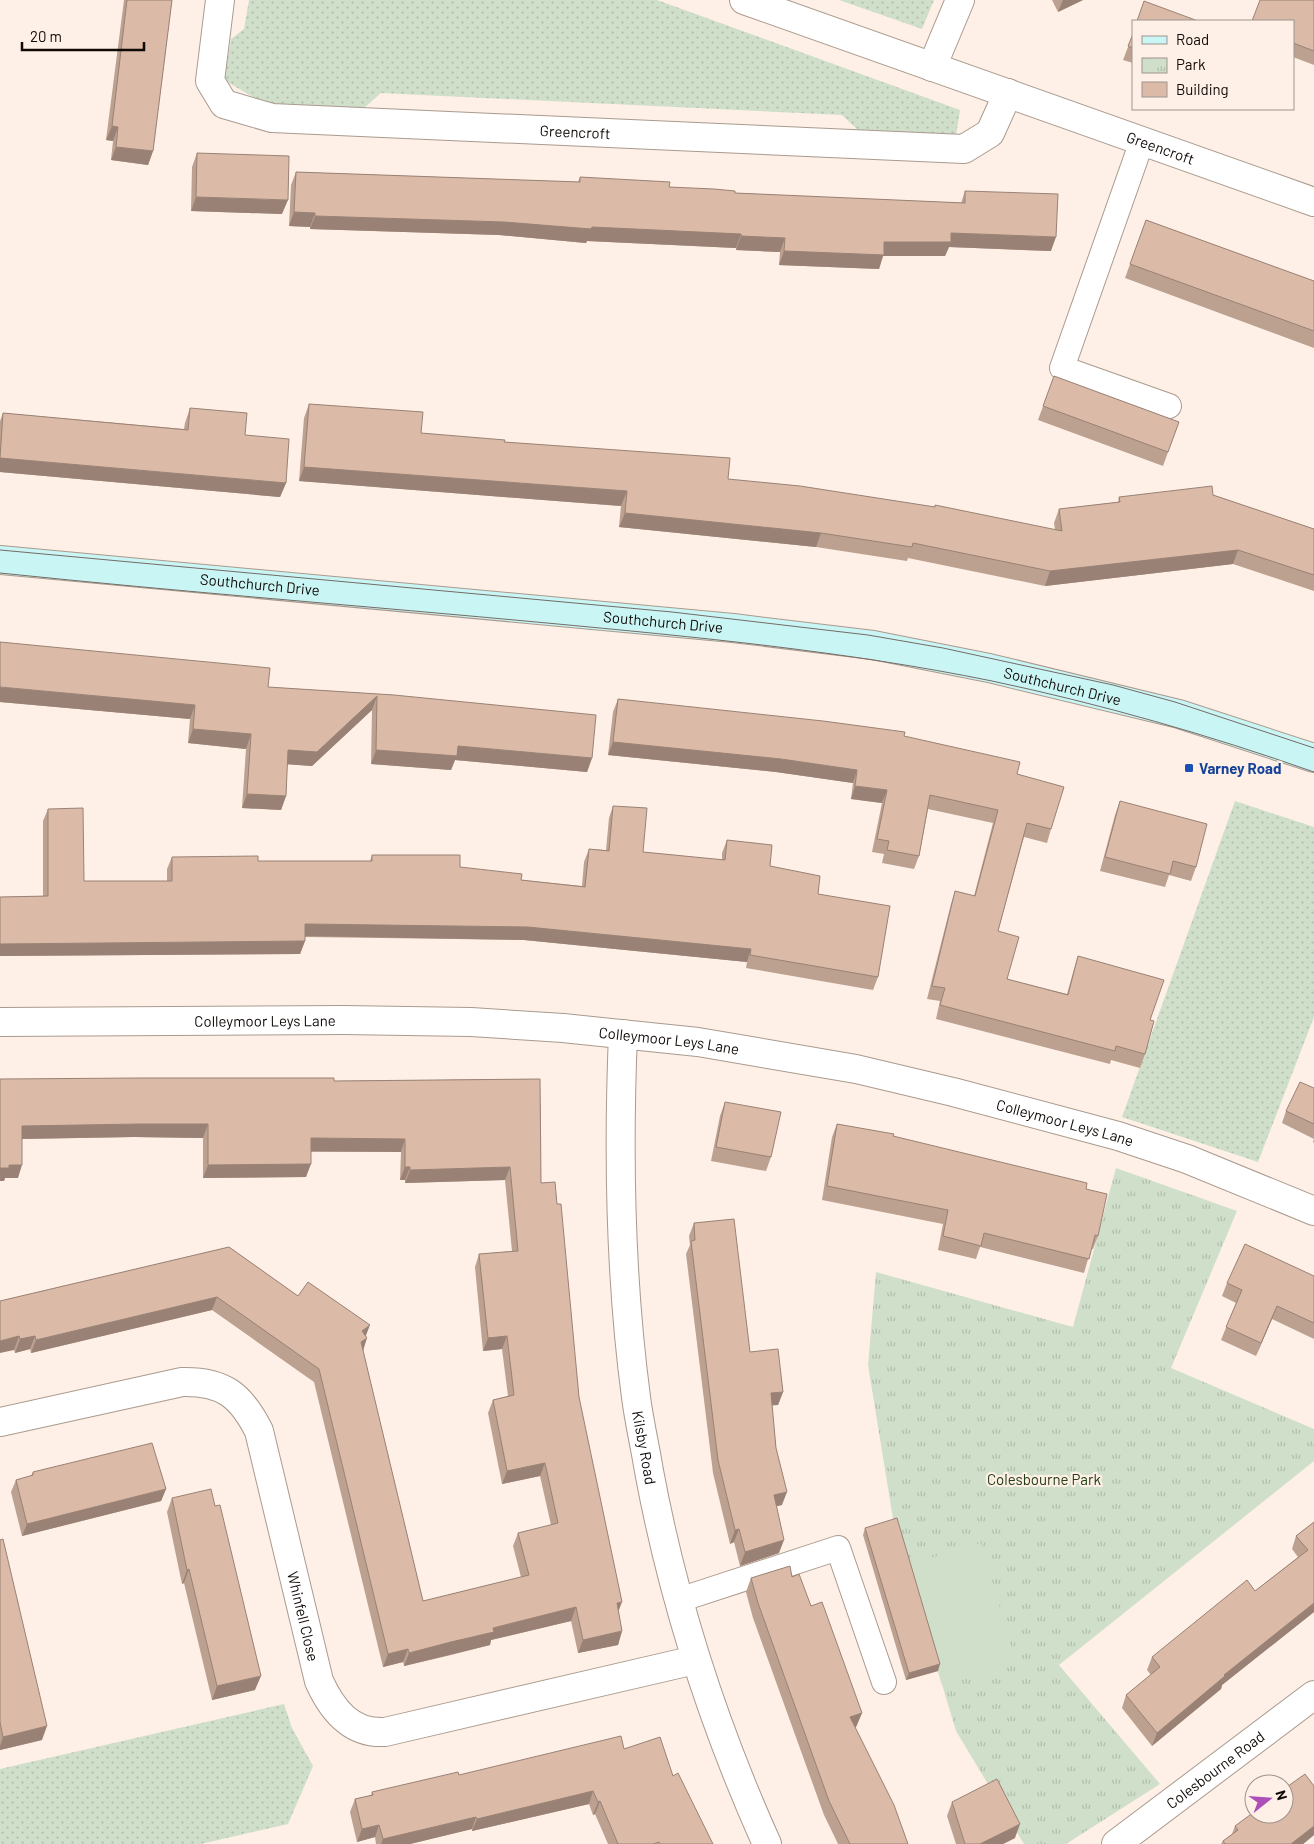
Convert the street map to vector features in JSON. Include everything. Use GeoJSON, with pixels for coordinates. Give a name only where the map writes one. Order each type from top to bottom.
{"type":"FeatureCollection","features":[{"type":"Feature","properties":{"kind":"street","name":"Greencroft"},"geometry":{"type":"LineString","coordinates":[[220,0],[210,81],[224,104],[272,118],[964,149],[990,133],[1008,94]]}},
{"type":"Feature","properties":{"kind":"street","name":"Greencroft"},"geometry":{"type":"LineString","coordinates":[[744,0],[1314,202]]}},
{"type":"Feature","properties":{"kind":"street"},"geometry":{"type":"LineString","coordinates":[[932,66],[960,0]]}},
{"type":"Feature","properties":{"kind":"street","name":"Southchurch Drive"},"geometry":{"type":"LineString","coordinates":[[0,560],[703,625],[874,645],[989,668],[1180,714],[1314,758]]}},
{"type":"Feature","properties":{"kind":"street","name":"Colleymoor Leys Lane"},"geometry":{"type":"LineString","coordinates":[[0,1022],[343,1020],[471,1022],[698,1042],[772,1053],[953,1092],[1156,1148],[1246,1182],[1314,1211]]}},
{"type":"Feature","properties":{"kind":"street","name":"Kilsby Road"},"geometry":{"type":"LineString","coordinates":[[623,1034],[621,1201],[625,1294],[636,1398],[656,1506],[695,1660],[745,1796],[767,1844]]}},
{"type":"Feature","properties":{"kind":"street","name":"Whinfell Close"},"geometry":{"type":"LineString","coordinates":[[0,1422],[163,1384],[200,1382],[219,1386],[235,1396],[248,1410],[259,1431],[319,1681],[326,1697],[337,1712],[358,1728],[372,1732],[385,1732],[695,1660]]}},
{"type":"Feature","properties":{"kind":"street","name":"Colesbourne Road"},"geometry":{"type":"LineString","coordinates":[[1116,1844],[1314,1695]]}},
{"type":"Feature","properties":{"kind":"lane"},"geometry":{"type":"LineString","coordinates":[[1142,141],[1062,368],[1169,406]]}},
{"type":"Feature","properties":{"kind":"lane"},"geometry":{"type":"LineString","coordinates":[[679,1600],[838,1548],[884,1682]]}},
{"type":"Feature","properties":{"kind":"green space"},"geometry":{"type":"Polygon","coordinates":[[[249,0],[657,0],[960,110],[956,136],[859,131],[842,115],[381,93],[364,108],[263,103],[224,80],[231,39],[244,29],[249,0]]]}},
{"type":"Feature","properties":{"kind":"green space"},"geometry":{"type":"Polygon","coordinates":[[[839,0],[934,0],[922,29],[839,0]]]}},
{"type":"Feature","properties":{"kind":"green space"},"geometry":{"type":"Polygon","coordinates":[[[1235,801],[1314,827],[1314,1017],[1258,1162],[1122,1117],[1235,801]]]}},
{"type":"Feature","properties":{"kind":"green space","name":"Colesbourne Park"},"geometry":{"type":"Polygon","coordinates":[[[1116,1168],[1237,1211],[1171,1368],[1314,1429],[1314,1461],[1059,1665],[1160,1784],[1066,1844],[1024,1844],[956,1731],[894,1525],[868,1365],[876,1272],[1073,1327],[1116,1168]]]}},
{"type":"Feature","properties":{"kind":"green space"},"geometry":{"type":"Polygon","coordinates":[[[981,1543],[1016,1663],[942,1685],[906,1565],[981,1543]]]}},
{"type":"Feature","properties":{"kind":"green space"},"geometry":{"type":"Polygon","coordinates":[[[284,1704],[292,1728],[313,1766],[288,1824],[201,1844],[0,1844],[0,1769],[284,1704]]]}},
{"type":"Feature","properties":{"kind":"building"},"geometry":{"type":"Polygon","coordinates":[[[127,0],[172,0],[153,151],[116,147],[118,127],[112,126],[127,0]]]}},
{"type":"Feature","properties":{"kind":"building"},"geometry":{"type":"Polygon","coordinates":[[[1260,0],[1314,0],[1314,51],[1294,43],[1294,20],[1252,20],[1260,0]]]}},
{"type":"Feature","properties":{"kind":"building"},"geometry":{"type":"Polygon","coordinates":[[[1144,1],[1195,20],[1137,20],[1144,1]]]}},
{"type":"Feature","properties":{"kind":"building"},"geometry":{"type":"Polygon","coordinates":[[[1132,36],[1132,48],[1128,46],[1132,36]]]}},
{"type":"Feature","properties":{"kind":"building"},"geometry":{"type":"Polygon","coordinates":[[[197,153],[289,156],[288,200],[196,197],[197,153]]]}},
{"type":"Feature","properties":{"kind":"building"},"geometry":{"type":"Polygon","coordinates":[[[296,172],[580,182],[580,177],[670,182],[669,187],[714,189],[735,191],[735,193],[965,203],[965,191],[1058,194],[1056,237],[951,233],[951,242],[884,242],[884,255],[784,251],[785,238],[741,236],[741,234],[592,227],[591,229],[504,222],[315,216],[315,213],[294,212],[296,172]]]}},
{"type":"Feature","properties":{"kind":"building"},"geometry":{"type":"Polygon","coordinates":[[[1146,220],[1314,281],[1314,331],[1130,264],[1146,220]]]}},
{"type":"Feature","properties":{"kind":"building"},"geometry":{"type":"Polygon","coordinates":[[[1054,376],[1179,422],[1168,452],[1043,406],[1054,376]]]}},
{"type":"Feature","properties":{"kind":"building"},"geometry":{"type":"Polygon","coordinates":[[[309,404],[423,412],[421,433],[505,440],[504,442],[730,458],[728,479],[800,486],[935,507],[935,505],[1062,531],[1059,509],[1120,502],[1119,497],[1212,486],[1213,495],[1314,529],[1314,575],[1238,550],[1050,571],[913,543],[912,547],[821,533],[625,513],[627,491],[304,467],[309,404]]]}},
{"type":"Feature","properties":{"kind":"building"},"geometry":{"type":"Polygon","coordinates":[[[190,408],[247,413],[245,435],[289,439],[286,483],[0,458],[3,413],[188,430],[190,408]]]}},
{"type":"Feature","properties":{"kind":"building"},"geometry":{"type":"Polygon","coordinates":[[[0,642],[270,668],[268,687],[394,695],[596,715],[592,758],[458,746],[457,756],[376,750],[377,696],[317,752],[288,750],[286,796],[247,794],[251,734],[193,729],[195,705],[0,687],[0,642]]]}},
{"type":"Feature","properties":{"kind":"building"},"geometry":{"type":"Polygon","coordinates":[[[618,699],[823,721],[905,732],[904,736],[1020,762],[1017,774],[1064,787],[1051,829],[1027,823],[998,931],[1019,937],[1007,979],[1068,995],[1078,956],[1164,980],[1150,1020],[1154,1021],[1145,1054],[1116,1046],[1115,1051],[940,1005],[945,988],[932,986],[955,891],[975,896],[998,810],[930,795],[919,856],[887,850],[889,841],[877,839],[887,790],[855,786],[857,770],[781,759],[613,742],[618,699]]]}},
{"type":"Feature","properties":{"kind":"building"},"geometry":{"type":"Polygon","coordinates":[[[1120,801],[1207,824],[1196,867],[1173,861],[1170,874],[1105,857],[1120,801]]]}},
{"type":"Feature","properties":{"kind":"building"},"geometry":{"type":"Polygon","coordinates":[[[613,806],[647,808],[643,852],[725,860],[727,840],[772,845],[770,866],[820,876],[818,894],[890,906],[878,977],[750,955],[751,949],[528,927],[305,924],[305,941],[0,944],[0,897],[48,896],[48,809],[83,808],[84,881],[172,881],[172,857],[258,856],[258,861],[372,861],[372,855],[460,855],[460,867],[522,874],[521,880],[585,887],[589,849],[609,851],[613,806]]]}},
{"type":"Feature","properties":{"kind":"building"},"geometry":{"type":"Polygon","coordinates":[[[334,1078],[334,1081],[540,1079],[541,1183],[555,1182],[557,1204],[561,1204],[579,1397],[622,1602],[617,1603],[622,1631],[583,1640],[576,1607],[493,1628],[494,1632],[409,1653],[408,1649],[388,1654],[319,1369],[217,1297],[36,1340],[35,1336],[20,1339],[19,1336],[0,1341],[0,1301],[229,1247],[298,1296],[308,1282],[370,1325],[362,1331],[367,1338],[361,1342],[423,1601],[529,1575],[518,1533],[558,1523],[545,1463],[507,1471],[493,1400],[514,1395],[507,1336],[488,1338],[479,1254],[518,1251],[510,1167],[410,1170],[410,1167],[405,1167],[405,1139],[311,1138],[311,1164],[208,1165],[208,1124],[139,1124],[22,1126],[22,1165],[9,1165],[9,1168],[0,1168],[0,1079],[334,1078]]]}},
{"type":"Feature","properties":{"kind":"building"},"geometry":{"type":"Polygon","coordinates":[[[1300,1082],[1314,1088],[1314,1124],[1286,1111],[1300,1082]]]}},
{"type":"Feature","properties":{"kind":"building"},"geometry":{"type":"Polygon","coordinates":[[[725,1102],[781,1112],[771,1157],[716,1147],[725,1102]]]}},
{"type":"Feature","properties":{"kind":"building"},"geometry":{"type":"Polygon","coordinates":[[[837,1124],[894,1134],[893,1136],[1087,1183],[1086,1189],[1107,1194],[1098,1236],[1095,1235],[1089,1259],[984,1233],[981,1246],[943,1236],[948,1210],[827,1186],[837,1124]]]}},
{"type":"Feature","properties":{"kind":"building"},"geometry":{"type":"Polygon","coordinates":[[[734,1219],[750,1352],[778,1349],[783,1392],[771,1393],[776,1448],[787,1492],[774,1495],[784,1540],[745,1552],[739,1529],[735,1530],[718,1460],[691,1241],[695,1240],[694,1223],[734,1219]]]}},
{"type":"Feature","properties":{"kind":"building"},"geometry":{"type":"Polygon","coordinates":[[[1245,1244],[1314,1276],[1314,1323],[1277,1306],[1261,1343],[1226,1327],[1242,1290],[1227,1283],[1245,1244]]]}},
{"type":"Feature","properties":{"kind":"building"},"geometry":{"type":"Polygon","coordinates":[[[152,1443],[166,1489],[27,1524],[16,1480],[33,1475],[33,1472],[152,1443]]]}},
{"type":"Feature","properties":{"kind":"building"},"geometry":{"type":"Polygon","coordinates":[[[211,1489],[215,1506],[220,1505],[261,1676],[217,1686],[189,1569],[187,1570],[172,1498],[211,1489]]]}},
{"type":"Feature","properties":{"kind":"building"},"geometry":{"type":"Polygon","coordinates":[[[897,1518],[940,1664],[909,1673],[865,1528],[897,1518]]]}},
{"type":"Feature","properties":{"kind":"building"},"geometry":{"type":"Polygon","coordinates":[[[1314,1522],[1314,1603],[1224,1675],[1157,1733],[1126,1695],[1160,1667],[1152,1657],[1247,1580],[1255,1591],[1308,1550],[1296,1536],[1314,1522]]]}},
{"type":"Feature","properties":{"kind":"building"},"geometry":{"type":"Polygon","coordinates":[[[3,1539],[47,1726],[3,1737],[0,1722],[0,1540],[3,1539]]]}},
{"type":"Feature","properties":{"kind":"building"},"geometry":{"type":"Polygon","coordinates":[[[790,1566],[792,1577],[799,1574],[811,1606],[822,1602],[862,1713],[850,1717],[894,1805],[908,1844],[850,1844],[829,1801],[758,1603],[751,1578],[790,1566]]]}},
{"type":"Feature","properties":{"kind":"building"},"geometry":{"type":"Polygon","coordinates":[[[621,1736],[624,1749],[660,1737],[673,1776],[678,1773],[713,1844],[660,1844],[659,1842],[653,1844],[618,1844],[600,1801],[598,1802],[593,1791],[383,1839],[379,1825],[362,1829],[355,1799],[373,1795],[372,1792],[458,1772],[459,1775],[621,1736]]]}},
{"type":"Feature","properties":{"kind":"building"},"geometry":{"type":"Polygon","coordinates":[[[1305,1774],[1314,1786],[1314,1826],[1291,1844],[1225,1844],[1223,1841],[1238,1830],[1235,1826],[1244,1819],[1244,1824],[1294,1824],[1294,1782],[1305,1774]]]}},
{"type":"Feature","properties":{"kind":"building"},"geometry":{"type":"Polygon","coordinates":[[[997,1779],[1020,1824],[980,1844],[965,1844],[952,1802],[997,1779]]]}},
{"type":"Feature","properties":{"kind":"tram line"},"geometry":{"type":"LineString","coordinates":[[0,550],[672,612],[868,635],[943,648],[1113,685],[1175,702],[1314,748]]}},
{"type":"Feature","properties":{"kind":"tram line"},"geometry":{"type":"LineString","coordinates":[[0,573],[659,634],[881,661],[992,681],[1114,710],[1235,745],[1314,772]]}},
{"type":"Feature","properties":{"kind":"place","name":"Varney Road"},"geometry":{"type":"Point","coordinates":[1189,768]}}]}
